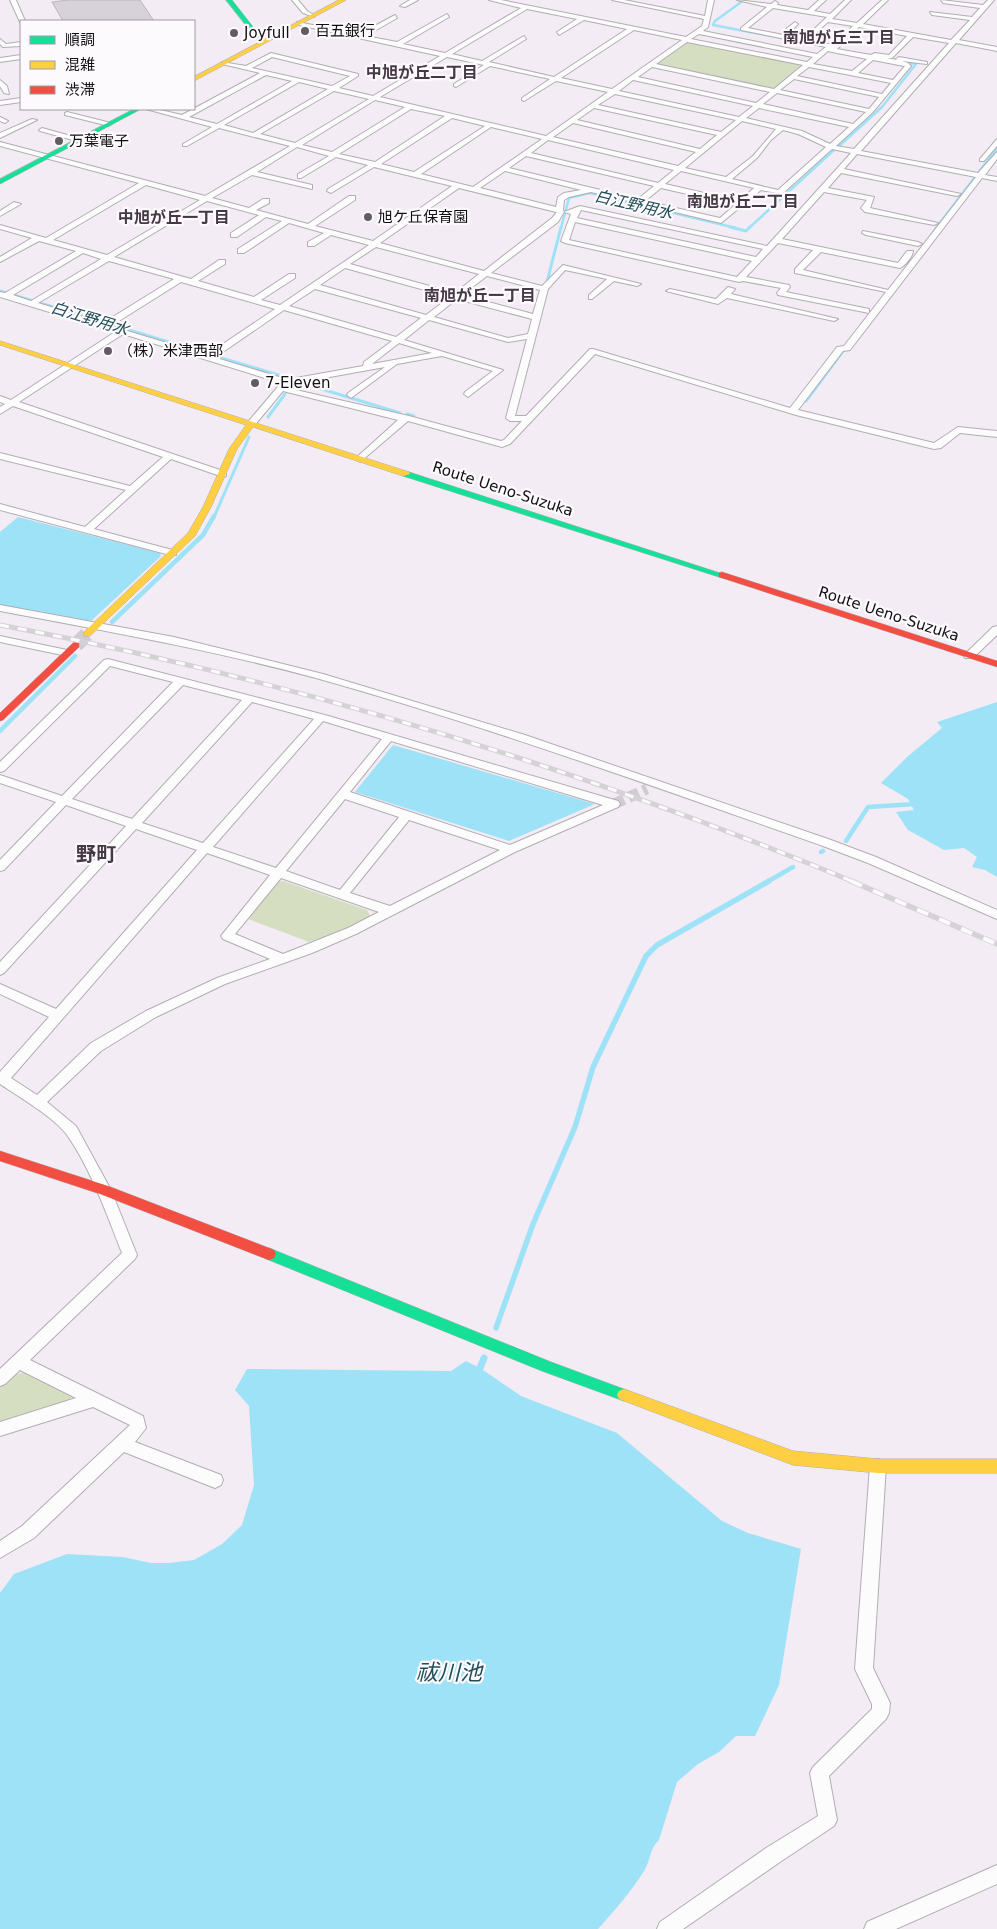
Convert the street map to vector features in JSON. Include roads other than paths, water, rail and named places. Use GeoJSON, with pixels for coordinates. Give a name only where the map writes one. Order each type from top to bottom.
{"type":"FeatureCollection","features":[{"type":"Feature","properties":{"kind":"main road"},"geometry":{"type":"LineString","coordinates":[[229,0],[262,42]]}},
{"type":"Feature","properties":{"kind":"main road"},"geometry":{"type":"LineString","coordinates":[[195,78],[343,0]]}},
{"type":"Feature","properties":{"kind":"main road"},"geometry":{"type":"LineString","coordinates":[[0,182],[136,110]]}},
{"type":"Feature","properties":{"kind":"main road","name":"Route Ueno-Suzuka"},"geometry":{"type":"LineString","coordinates":[[0,343],[997,664]]}},
{"type":"Feature","properties":{"kind":"main road"},"geometry":{"type":"LineString","coordinates":[[87,634],[192,534],[204,518],[234,448],[251,424]]}},
{"type":"Feature","properties":{"kind":"main road"},"geometry":{"type":"LineString","coordinates":[[0,718],[72,649]]}},
{"type":"Feature","properties":{"kind":"main road"},"geometry":{"type":"LineString","coordinates":[[0,1156],[104,1190],[302,1267],[547,1367],[793,1458],[878,1466],[997,1466]]}},
{"type":"Feature","properties":{"kind":"street"},"geometry":{"type":"LineString","coordinates":[[295,0],[305,12],[312,16]]}},
{"type":"Feature","properties":{"kind":"street"},"geometry":{"type":"LineString","coordinates":[[403,6],[415,0]]}},
{"type":"Feature","properties":{"kind":"street"},"geometry":{"type":"LineString","coordinates":[[492,0],[895,82]]}},
{"type":"Feature","properties":{"kind":"street"},"geometry":{"type":"LineString","coordinates":[[34,302],[535,0]]}},
{"type":"Feature","properties":{"kind":"street"},"geometry":{"type":"LineString","coordinates":[[615,0],[706,18]]}},
{"type":"Feature","properties":{"kind":"street"},"geometry":{"type":"LineString","coordinates":[[475,189],[704,27],[711,0]]}},
{"type":"Feature","properties":{"kind":"street"},"geometry":{"type":"LineString","coordinates":[[224,63],[779,192],[871,111],[908,66],[874,56],[743,29],[778,0]]}},
{"type":"Feature","properties":{"kind":"street"},"geometry":{"type":"LineString","coordinates":[[809,12],[823,0]]}},
{"type":"Feature","properties":{"kind":"street"},"geometry":{"type":"LineString","coordinates":[[795,24],[788,30],[811,34],[848,0]]}},
{"type":"Feature","properties":{"kind":"street"},"geometry":{"type":"LineString","coordinates":[[640,201],[818,56],[827,49],[834,48],[885,0]]}},
{"type":"Feature","properties":{"kind":"street"},"geometry":{"type":"LineString","coordinates":[[943,0],[984,7]]}},
{"type":"Feature","properties":{"kind":"street"},"geometry":{"type":"LineString","coordinates":[[670,291],[718,302],[726,295],[991,0]]}},
{"type":"Feature","properties":{"kind":"street"},"geometry":{"type":"LineString","coordinates":[[743,1],[809,12],[858,26],[997,49]]}},
{"type":"Feature","properties":{"kind":"street"},"geometry":{"type":"LineString","coordinates":[[11,3],[21,20]]}},
{"type":"Feature","properties":{"kind":"street"},"geometry":{"type":"LineString","coordinates":[[932,13],[973,19]]}},
{"type":"Feature","properties":{"kind":"street"},"geometry":{"type":"LineString","coordinates":[[397,45],[447,16]]}},
{"type":"Feature","properties":{"kind":"street"},"geometry":{"type":"LineString","coordinates":[[360,37],[395,17]]}},
{"type":"Feature","properties":{"kind":"street"},"geometry":{"type":"LineString","coordinates":[[559,33],[583,18]]}},
{"type":"Feature","properties":{"kind":"street"},"geometry":{"type":"LineString","coordinates":[[298,23],[800,132],[831,147],[997,179]]}},
{"type":"Feature","properties":{"kind":"street"},"geometry":{"type":"LineString","coordinates":[[524,99],[633,28]]}},
{"type":"Feature","properties":{"kind":"street"},"geometry":{"type":"LineString","coordinates":[[697,32],[818,56]]}},
{"type":"Feature","properties":{"kind":"street"},"geometry":{"type":"LineString","coordinates":[[890,57],[911,35]]}},
{"type":"Feature","properties":{"kind":"street"},"geometry":{"type":"LineString","coordinates":[[456,85],[524,38]]}},
{"type":"Feature","properties":{"kind":"street"},"geometry":{"type":"LineString","coordinates":[[0,41],[4,46],[20,44]]}},
{"type":"Feature","properties":{"kind":"street"},"geometry":{"type":"LineString","coordinates":[[754,53],[765,45]]}},
{"type":"Feature","properties":{"kind":"street"},"geometry":{"type":"LineString","coordinates":[[247,68],[271,55],[356,75],[254,135]]}},
{"type":"Feature","properties":{"kind":"street"},"geometry":{"type":"LineString","coordinates":[[853,74],[874,56],[925,63]]}},
{"type":"Feature","properties":{"kind":"street"},"geometry":{"type":"LineString","coordinates":[[0,60],[20,57]]}},
{"type":"Feature","properties":{"kind":"street"},"geometry":{"type":"LineString","coordinates":[[650,65],[871,111]]}},
{"type":"Feature","properties":{"kind":"street"},"geometry":{"type":"LineString","coordinates":[[183,117],[265,72]]}},
{"type":"Feature","properties":{"kind":"street"},"geometry":{"type":"LineString","coordinates":[[631,78],[854,126]]}},
{"type":"Feature","properties":{"kind":"street"},"geometry":{"type":"LineString","coordinates":[[792,78],[884,96]]}},
{"type":"Feature","properties":{"kind":"street"},"geometry":{"type":"LineString","coordinates":[[184,145],[298,80]]}},
{"type":"Feature","properties":{"kind":"street"},"geometry":{"type":"LineString","coordinates":[[0,82],[7,93]]}},
{"type":"Feature","properties":{"kind":"street"},"geometry":{"type":"LineString","coordinates":[[0,103],[20,100]]}},
{"type":"Feature","properties":{"kind":"street"},"geometry":{"type":"LineString","coordinates":[[301,176],[411,106]]}},
{"type":"Feature","properties":{"kind":"street"},"geometry":{"type":"LineString","coordinates":[[593,106],[722,134]]}},
{"type":"Feature","properties":{"kind":"street"},"geometry":{"type":"LineString","coordinates":[[153,110],[416,174],[662,239],[757,260]]}},
{"type":"Feature","properties":{"kind":"street"},"geometry":{"type":"LineString","coordinates":[[67,114],[109,124]]}},
{"type":"Feature","properties":{"kind":"street"},"geometry":{"type":"LineString","coordinates":[[331,191],[450,116]]}},
{"type":"Feature","properties":{"kind":"street"},"geometry":{"type":"LineString","coordinates":[[0,136],[34,120]]}},
{"type":"Feature","properties":{"kind":"street"},"geometry":{"type":"LineString","coordinates":[[571,121],[701,151]]}},
{"type":"Feature","properties":{"kind":"street"},"geometry":{"type":"LineString","coordinates":[[416,174],[490,125]]}},
{"type":"Feature","properties":{"kind":"street"},"geometry":{"type":"LineString","coordinates":[[727,180],[754,157],[781,128]]}},
{"type":"Feature","properties":{"kind":"street"},"geometry":{"type":"LineString","coordinates":[[42,130],[80,140]]}},
{"type":"Feature","properties":{"kind":"street"},"geometry":{"type":"LineString","coordinates":[[793,410],[844,348],[976,175],[997,141]]}},
{"type":"Feature","properties":{"kind":"street"},"geometry":{"type":"LineString","coordinates":[[0,144],[486,274],[545,287]]}},
{"type":"Feature","properties":{"kind":"street"},"geometry":{"type":"LineString","coordinates":[[526,154],[741,204]]}},
{"type":"Feature","properties":{"kind":"street"},"geometry":{"type":"LineString","coordinates":[[776,240],[900,266],[957,194],[997,154]]}},
{"type":"Feature","properties":{"kind":"street"},"geometry":{"type":"LineString","coordinates":[[503,169],[720,221],[759,188]]}},
{"type":"Feature","properties":{"kind":"street"},"geometry":{"type":"LineString","coordinates":[[839,170],[957,194]]}},
{"type":"Feature","properties":{"kind":"street"},"geometry":{"type":"LineString","coordinates":[[250,172],[309,187]]}},
{"type":"Feature","properties":{"kind":"street"},"geometry":{"type":"LineString","coordinates":[[0,260],[43,239],[146,182]]}},
{"type":"Feature","properties":{"kind":"street"},"geometry":{"type":"LineString","coordinates":[[217,352],[458,185]]}},
{"type":"Feature","properties":{"kind":"street"},"geometry":{"type":"LineString","coordinates":[[822,189],[871,199],[866,208],[868,210],[934,223]]}},
{"type":"Feature","properties":{"kind":"street"},"geometry":{"type":"LineString","coordinates":[[368,367],[367,364],[555,220],[560,211],[560,201],[567,195],[590,190]]}},
{"type":"Feature","properties":{"kind":"street"},"geometry":{"type":"LineString","coordinates":[[309,226],[352,198]]}},
{"type":"Feature","properties":{"kind":"street"},"geometry":{"type":"LineString","coordinates":[[250,211],[266,201]]}},
{"type":"Feature","properties":{"kind":"street"},"geometry":{"type":"LineString","coordinates":[[0,214],[18,204]]}},
{"type":"Feature","properties":{"kind":"street"},"geometry":{"type":"LineString","coordinates":[[767,248],[580,208],[574,216],[565,241],[740,279],[786,287],[782,293],[866,311]]}},
{"type":"Feature","properties":{"kind":"street"},"geometry":{"type":"LineString","coordinates":[[234,235],[265,215]]}},
{"type":"Feature","properties":{"kind":"street"},"geometry":{"type":"LineString","coordinates":[[241,251],[288,221]]}},
{"type":"Feature","properties":{"kind":"street"},"geometry":{"type":"LineString","coordinates":[[0,227],[499,370],[468,394]]}},
{"type":"Feature","properties":{"kind":"street"},"geometry":{"type":"LineString","coordinates":[[656,246],[672,228]]}},
{"type":"Feature","properties":{"kind":"street"},"geometry":{"type":"LineString","coordinates":[[8,235],[15,231]]}},
{"type":"Feature","properties":{"kind":"street"},"geometry":{"type":"LineString","coordinates":[[311,244],[330,232]]}},
{"type":"Feature","properties":{"kind":"street"},"geometry":{"type":"LineString","coordinates":[[866,233],[918,244]]}},
{"type":"Feature","properties":{"kind":"street"},"geometry":{"type":"LineString","coordinates":[[820,249],[798,271],[884,290]]}},
{"type":"Feature","properties":{"kind":"street"},"geometry":{"type":"LineString","coordinates":[[6,295],[83,250]]}},
{"type":"Feature","properties":{"kind":"street"},"geometry":{"type":"LineString","coordinates":[[644,259],[650,252]]}},
{"type":"Feature","properties":{"kind":"street"},"geometry":{"type":"LineString","coordinates":[[192,282],[222,262]]}},
{"type":"Feature","properties":{"kind":"street"},"geometry":{"type":"LineString","coordinates":[[344,265],[537,318]]}},
{"type":"Feature","properties":{"kind":"street"},"geometry":{"type":"LineString","coordinates":[[528,419],[510,418],[545,287],[553,277],[563,267],[637,284]]}},
{"type":"Feature","properties":{"kind":"street"},"geometry":{"type":"LineString","coordinates":[[255,300],[292,276]]}},
{"type":"Feature","properties":{"kind":"street"},"geometry":{"type":"LineString","coordinates":[[106,325],[180,279]]}},
{"type":"Feature","properties":{"kind":"street"},"geometry":{"type":"LineString","coordinates":[[592,297],[612,279]]}},
{"type":"Feature","properties":{"kind":"street"},"geometry":{"type":"LineString","coordinates":[[314,286],[508,340],[532,335]]}},
{"type":"Feature","properties":{"kind":"street"},"geometry":{"type":"LineString","coordinates":[[6,295],[34,302],[106,325],[121,332],[286,382],[286,390]]}},
{"type":"Feature","properties":{"kind":"street"},"geometry":{"type":"LineString","coordinates":[[726,295],[834,319]]}},
{"type":"Feature","properties":{"kind":"street"},"geometry":{"type":"LineString","coordinates":[[0,411],[67,365],[121,332]]}},
{"type":"Feature","properties":{"kind":"street"},"geometry":{"type":"LineString","coordinates":[[286,390],[406,418],[502,444],[507,442],[593,351],[793,410],[934,446],[938,446],[958,430],[997,434]]}},
{"type":"Feature","properties":{"kind":"street"},"geometry":{"type":"LineString","coordinates":[[251,424],[299,380],[442,353]]}},
{"type":"Feature","properties":{"kind":"street"},"geometry":{"type":"LineString","coordinates":[[350,395],[398,362]]}},
{"type":"Feature","properties":{"kind":"street"},"geometry":{"type":"LineString","coordinates":[[0,399],[223,474]]}},
{"type":"Feature","properties":{"kind":"street"},"geometry":{"type":"LineString","coordinates":[[360,459],[404,419]]}},
{"type":"Feature","properties":{"kind":"street"},"geometry":{"type":"LineString","coordinates":[[0,456],[132,489]]}},
{"type":"Feature","properties":{"kind":"street"},"geometry":{"type":"LineString","coordinates":[[87,530],[169,456]]}},
{"type":"Feature","properties":{"kind":"street"},"geometry":{"type":"LineString","coordinates":[[0,507],[173,553]]}},
{"type":"Feature","properties":{"kind":"street"},"geometry":{"type":"LineString","coordinates":[[0,608],[174,640],[319,676],[521,737],[827,843],[872,860],[997,915]]}},
{"type":"Feature","properties":{"kind":"street"},"geometry":{"type":"LineString","coordinates":[[969,656],[997,629]]}},
{"type":"Feature","properties":{"kind":"street"},"geometry":{"type":"LineString","coordinates":[[0,639],[72,649]]}},
{"type":"Feature","properties":{"kind":"street"},"geometry":{"type":"LineString","coordinates":[[0,768],[108,662],[321,717],[614,804],[511,850],[352,931],[283,959],[221,981],[151,1014],[123,1029],[96,1047],[38,1102]]}},
{"type":"Feature","properties":{"kind":"street"},"geometry":{"type":"LineString","coordinates":[[0,867],[180,680]]}},
{"type":"Feature","properties":{"kind":"street"},"geometry":{"type":"LineString","coordinates":[[0,970],[250,698]]}},
{"type":"Feature","properties":{"kind":"street"},"geometry":{"type":"LineString","coordinates":[[0,1379],[130,1255],[104,1190],[71,1130],[38,1102],[2,1078],[321,717]]}},
{"type":"Feature","properties":{"kind":"street"},"geometry":{"type":"LineString","coordinates":[[283,959],[227,936],[389,738]]}},
{"type":"Feature","properties":{"kind":"street"},"geometry":{"type":"LineString","coordinates":[[0,779],[390,911]]}},
{"type":"Feature","properties":{"kind":"street"},"geometry":{"type":"LineString","coordinates":[[343,794],[511,850]]}},
{"type":"Feature","properties":{"kind":"street"},"geometry":{"type":"LineString","coordinates":[[342,895],[407,815]]}},
{"type":"Feature","properties":{"kind":"street"},"geometry":{"type":"LineString","coordinates":[[0,989],[58,1016]]}},
{"type":"Feature","properties":{"kind":"street"},"geometry":{"type":"LineString","coordinates":[[0,1550],[28,1532],[138,1428],[137,1421],[19,1362]]}},
{"type":"Feature","properties":{"kind":"street"},"geometry":{"type":"LineString","coordinates":[[0,1429],[92,1400]]}},
{"type":"Feature","properties":{"kind":"street"},"geometry":{"type":"LineString","coordinates":[[122,1444],[215,1480]]}},
{"type":"Feature","properties":{"kind":"street"},"geometry":{"type":"LineString","coordinates":[[667,1929],[773,1855],[828,1820],[818,1773],[880,1713],[881,1703],[864,1669],[878,1466]]}},
{"type":"Feature","properties":{"kind":"street"},"geometry":{"type":"LineString","coordinates":[[0,1541],[28,1532]]}},
{"type":"Feature","properties":{"kind":"street"},"geometry":{"type":"LineString","coordinates":[[874,1929],[997,1874]]}},
{"type":"Feature","properties":{"kind":"water"},"geometry":{"type":"Polygon","coordinates":[[[18,517],[160,553],[161,556],[91,621],[0,605],[0,532],[18,517]]]}},
{"type":"Feature","properties":{"kind":"water"},"geometry":{"type":"Polygon","coordinates":[[[997,702],[997,877],[985,870],[972,867],[977,857],[964,848],[944,850],[908,830],[896,812],[914,810],[908,799],[881,783],[907,757],[942,728],[937,722],[997,702]]]}},
{"type":"Feature","properties":{"kind":"water"},"geometry":{"type":"Polygon","coordinates":[[[393,745],[595,804],[509,841],[355,792],[393,745]]]}},
{"type":"Feature","properties":{"kind":"water","name":"祓川池"},"geometry":{"type":"Polygon","coordinates":[[[466,1361],[480,1368],[521,1396],[617,1433],[722,1521],[748,1533],[801,1549],[779,1685],[755,1736],[736,1736],[719,1752],[698,1764],[677,1782],[659,1840],[653,1847],[644,1871],[622,1901],[598,1929],[0,1929],[0,1593],[14,1574],[67,1554],[123,1557],[151,1563],[169,1563],[194,1560],[222,1544],[242,1525],[254,1485],[249,1406],[235,1390],[247,1369],[451,1371],[466,1361]]]}},
{"type":"Feature","properties":{"kind":"waterway","name":"白江野用水"},"geometry":{"type":"LineString","coordinates":[[744,0],[715,21],[713,25],[818,45]]}},
{"type":"Feature","properties":{"kind":"waterway","name":"白江野用水"},"geometry":{"type":"LineString","coordinates":[[839,146],[882,107],[916,64],[902,62]]}},
{"type":"Feature","properties":{"kind":"waterway"},"geometry":{"type":"LineString","coordinates":[[936,228],[997,148]]}},
{"type":"Feature","properties":{"kind":"waterway","name":"白江野用水"},"geometry":{"type":"LineString","coordinates":[[749,228],[834,150]]}},
{"type":"Feature","properties":{"kind":"waterway","name":"白江野用水"},"geometry":{"type":"LineString","coordinates":[[561,228],[569,198],[590,193],[736,228]]}},
{"type":"Feature","properties":{"kind":"waterway","name":"白江野用水"},"geometry":{"type":"LineString","coordinates":[[546,286],[561,227]]}},
{"type":"Feature","properties":{"kind":"waterway","name":"白江野用水"},"geometry":{"type":"LineString","coordinates":[[730,227],[746,231],[749,228]]}},
{"type":"Feature","properties":{"kind":"waterway"},"geometry":{"type":"LineString","coordinates":[[930,237],[937,227]]}},
{"type":"Feature","properties":{"kind":"waterway","name":"白江野用水"},"geometry":{"type":"LineString","coordinates":[[0,291],[295,380]]}},
{"type":"Feature","properties":{"kind":"waterway"},"geometry":{"type":"LineString","coordinates":[[806,401],[846,347]]}},
{"type":"Feature","properties":{"kind":"waterway","name":"白江野用水"},"geometry":{"type":"LineString","coordinates":[[302,383],[400,413]]}},
{"type":"Feature","properties":{"kind":"waterway"},"geometry":{"type":"LineString","coordinates":[[268,417],[285,394]]}},
{"type":"Feature","properties":{"kind":"waterway","name":"白江野用水"},"geometry":{"type":"LineString","coordinates":[[407,414],[414,416]]}},
{"type":"Feature","properties":{"kind":"waterway"},"geometry":{"type":"LineString","coordinates":[[214,517],[249,437]]}},
{"type":"Feature","properties":{"kind":"waterway"},"geometry":{"type":"LineString","coordinates":[[112,622],[203,535],[214,516]]}},
{"type":"Feature","properties":{"kind":"waterway"},"geometry":{"type":"LineString","coordinates":[[0,731],[75,656]]}},
{"type":"Feature","properties":{"kind":"waterway"},"geometry":{"type":"LineString","coordinates":[[846,841],[868,807],[916,804]]}},
{"type":"Feature","properties":{"kind":"waterway"},"geometry":{"type":"LineString","coordinates":[[767,882],[793,867]]}},
{"type":"Feature","properties":{"kind":"waterway"},"geometry":{"type":"LineString","coordinates":[[496,1328],[533,1224],[575,1127],[593,1067],[646,956],[657,945],[769,881]]}},
{"type":"Feature","properties":{"kind":"waterway"},"geometry":{"type":"LineString","coordinates":[[480,1368],[484,1358]]}},
{"type":"Feature","properties":{"kind":"tunnel"},"geometry":{"type":"LineString","coordinates":[[76,645],[87,634]]}},
{"type":"Feature","properties":{"kind":"tunnel"},"geometry":{"type":"LineString","coordinates":[[614,804],[647,789]]}},
{"type":"Feature","properties":{"kind":"railway"},"geometry":{"type":"LineString","coordinates":[[0,625],[218,672],[434,731],[646,801],[751,840],[854,882]]}},
{"type":"Feature","properties":{"kind":"railway"},"geometry":{"type":"LineString","coordinates":[[851,881],[997,944]]}},
{"type":"Feature","properties":{"kind":"place","name":"百五銀行"},"geometry":{"type":"Point","coordinates":[305,31]}},
{"type":"Feature","properties":{"kind":"place","name":"Joyfull"},"geometry":{"type":"Point","coordinates":[234,33]}},
{"type":"Feature","properties":{"kind":"place","name":"万葉電子"},"geometry":{"type":"Point","coordinates":[59,141]}},
{"type":"Feature","properties":{"kind":"place","name":"旭ケ丘保育園"},"geometry":{"type":"Point","coordinates":[368,217]}},
{"type":"Feature","properties":{"kind":"place","name":"（株）米津西部"},"geometry":{"type":"Point","coordinates":[108,351]}},
{"type":"Feature","properties":{"kind":"place","name":"7-Eleven"},"geometry":{"type":"Point","coordinates":[255,383]}},
{"type":"Feature","properties":{"kind":"district","name":"南旭が丘三丁目"},"geometry":{"type":"Point","coordinates":[839,37]}},
{"type":"Feature","properties":{"kind":"district","name":"中旭が丘二丁目"},"geometry":{"type":"Point","coordinates":[422,72]}},
{"type":"Feature","properties":{"kind":"district","name":"南旭が丘二丁目"},"geometry":{"type":"Point","coordinates":[743,201]}},
{"type":"Feature","properties":{"kind":"district","name":"中旭が丘一丁目"},"geometry":{"type":"Point","coordinates":[174,217]}},
{"type":"Feature","properties":{"kind":"district","name":"南旭が丘一丁目"},"geometry":{"type":"Point","coordinates":[480,295]}},
{"type":"Feature","properties":{"kind":"district","name":"野町"},"geometry":{"type":"Point","coordinates":[96,854]}}]}
